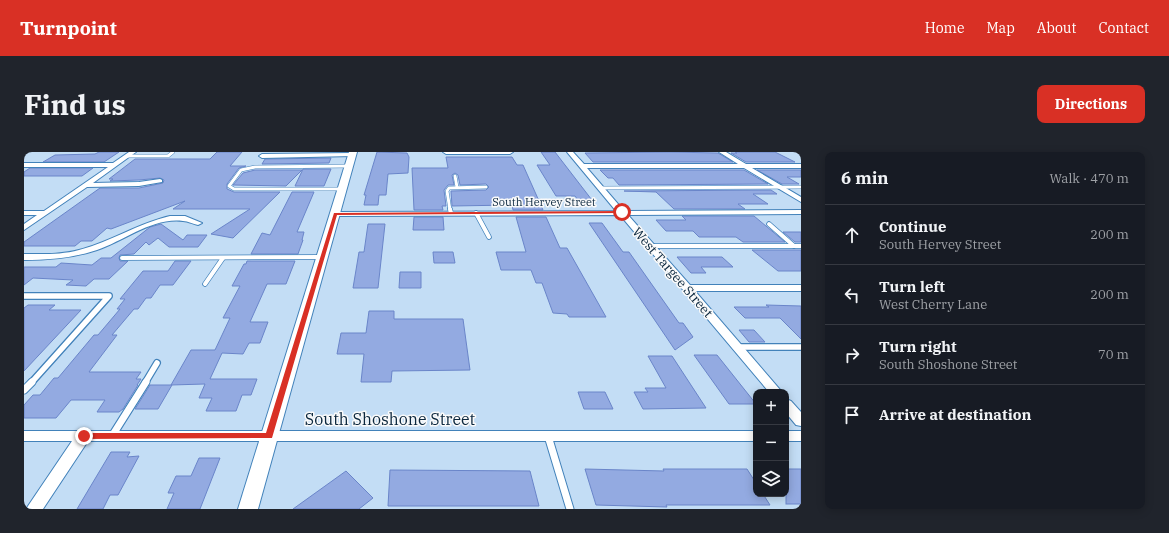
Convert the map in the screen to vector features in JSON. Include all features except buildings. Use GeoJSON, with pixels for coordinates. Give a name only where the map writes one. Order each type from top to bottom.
{"type":"FeatureCollection","features":[{"type":"Feature","properties":{"kind":"street"},"geometry":{"type":"LineString","coordinates":[[446,152],[510,152]]}},
{"type":"Feature","properties":{"kind":"street","name":"West Targee Street"},"geometry":{"type":"LineString","coordinates":[[570,152],[773,389]]}},
{"type":"Feature","properties":{"kind":"street"},"geometry":{"type":"LineString","coordinates":[[722,152],[801,200]]}},
{"type":"Feature","properties":{"kind":"street"},"geometry":{"type":"LineString","coordinates":[[24,228],[130,154]]}},
{"type":"Feature","properties":{"kind":"street"},"geometry":{"type":"LineString","coordinates":[[248,509],[351,158],[262,156]]}},
{"type":"Feature","properties":{"kind":"street"},"geometry":{"type":"LineString","coordinates":[[24,165],[114,165]]}},
{"type":"Feature","properties":{"kind":"street"},"geometry":{"type":"LineString","coordinates":[[582,166],[801,166]]}},
{"type":"Feature","properties":{"kind":"street"},"geometry":{"type":"LineString","coordinates":[[86,185],[139,184],[160,181]]}},
{"type":"Feature","properties":{"kind":"street","name":"South Hervey Street"},"geometry":{"type":"LineString","coordinates":[[335,214],[801,212]]}},
{"type":"Feature","properties":{"kind":"street"},"geometry":{"type":"LineString","coordinates":[[24,213],[45,213]]}},
{"type":"Feature","properties":{"kind":"street"},"geometry":{"type":"LineString","coordinates":[[24,257],[48,257],[83,252],[114,241],[141,226],[166,220],[190,218],[198,223]]}},
{"type":"Feature","properties":{"kind":"street"},"geometry":{"type":"LineString","coordinates":[[687,288],[801,288]]}},
{"type":"Feature","properties":{"kind":"street"},"geometry":{"type":"LineString","coordinates":[[789,407],[801,421]]}},
{"type":"Feature","properties":{"kind":"street","name":"South Shoshone Street"},"geometry":{"type":"LineString","coordinates":[[24,436],[753,436]]}},
{"type":"Feature","properties":{"kind":"street"},"geometry":{"type":"LineString","coordinates":[[34,509],[84,436]]}},
{"type":"Feature","properties":{"kind":"street"},"geometry":{"type":"LineString","coordinates":[[789,436],[801,436]]}},
{"type":"Feature","properties":{"kind":"lane"},"geometry":{"type":"LineString","coordinates":[[130,154],[168,156],[173,152]]}},
{"type":"Feature","properties":{"kind":"lane"},"geometry":{"type":"LineString","coordinates":[[342,189],[234,189],[229,186],[241,170],[255,167],[351,158]]}},
{"type":"Feature","properties":{"kind":"lane"},"geometry":{"type":"LineString","coordinates":[[455,176],[457,187]]}},
{"type":"Feature","properties":{"kind":"lane"},"geometry":{"type":"LineString","coordinates":[[451,213],[447,191],[450,188],[486,187]]}},
{"type":"Feature","properties":{"kind":"lane"},"geometry":{"type":"LineString","coordinates":[[601,188],[801,187]]}},
{"type":"Feature","properties":{"kind":"lane"},"geometry":{"type":"LineString","coordinates":[[476,213],[489,238]]}},
{"type":"Feature","properties":{"kind":"lane"},"geometry":{"type":"LineString","coordinates":[[769,224],[794,246]]}},
{"type":"Feature","properties":{"kind":"lane"},"geometry":{"type":"LineString","coordinates":[[651,246],[801,246]]}},
{"type":"Feature","properties":{"kind":"lane"},"geometry":{"type":"LineString","coordinates":[[122,258],[323,257]]}},
{"type":"Feature","properties":{"kind":"lane"},"geometry":{"type":"LineString","coordinates":[[205,284],[223,258]]}},
{"type":"Feature","properties":{"kind":"lane"},"geometry":{"type":"LineString","coordinates":[[24,296],[109,296],[24,390]]}},
{"type":"Feature","properties":{"kind":"lane"},"geometry":{"type":"LineString","coordinates":[[738,347],[801,347]]}},
{"type":"Feature","properties":{"kind":"lane"},"geometry":{"type":"LineString","coordinates":[[112,436],[157,363]]}},
{"type":"Feature","properties":{"kind":"lane"},"geometry":{"type":"LineString","coordinates":[[548,436],[570,509]]}},
{"type":"Feature","properties":{"kind":"route"},"geometry":{"type":"LineString","coordinates":[[84,436],[269,436],[335,214],[622,212]]}}]}
